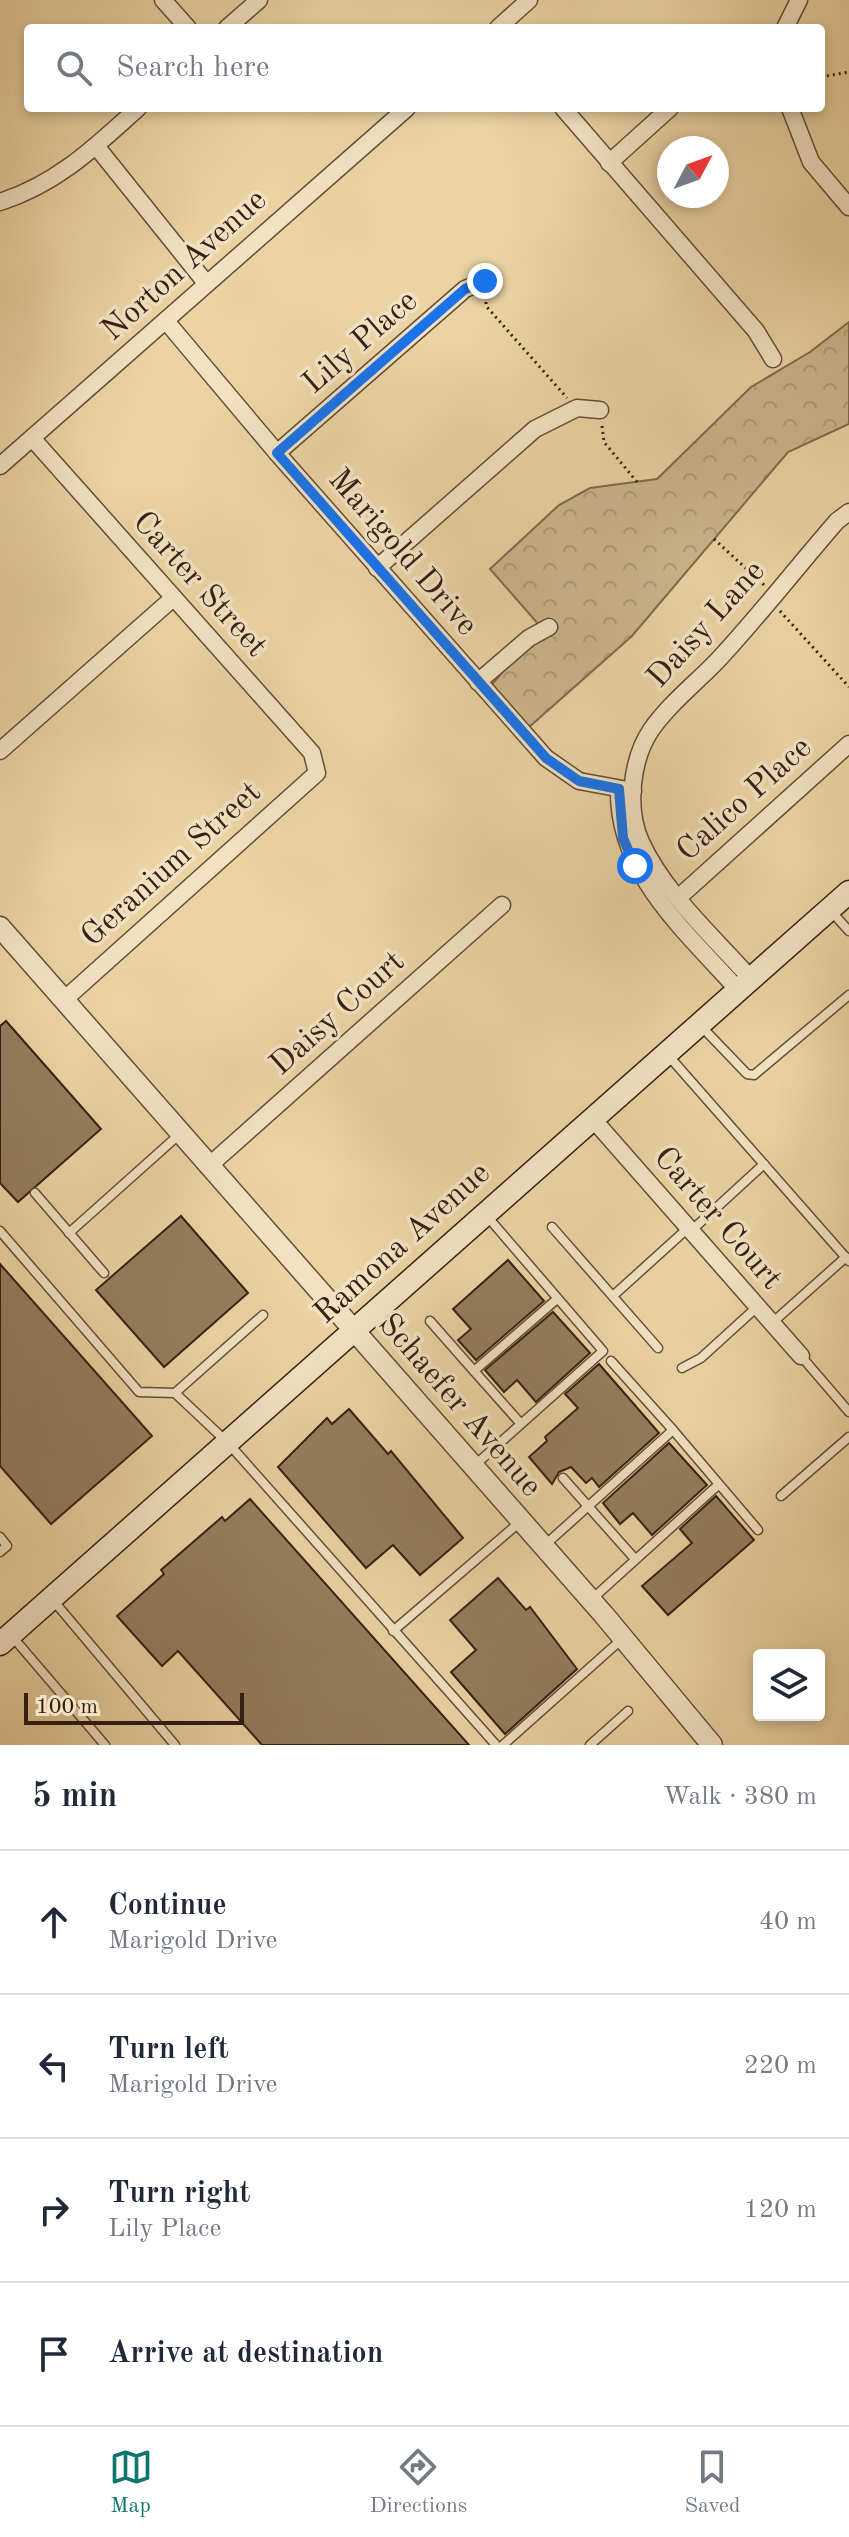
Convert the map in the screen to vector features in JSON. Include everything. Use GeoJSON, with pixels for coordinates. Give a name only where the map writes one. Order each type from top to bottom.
{"type":"FeatureCollection","features":[{"type":"Feature","properties":{"kind":"main road","name":"Ramona Avenue"},"geometry":{"type":"LineString","coordinates":[[5,1639],[849,892]]}},
{"type":"Feature","properties":{"kind":"street"},"geometry":{"type":"LineString","coordinates":[[163,0],[184,24]]}},
{"type":"Feature","properties":{"kind":"street"},"geometry":{"type":"LineString","coordinates":[[232,24],[259,0]]}},
{"type":"Feature","properties":{"kind":"street"},"geometry":{"type":"LineString","coordinates":[[502,24],[529,0]]}},
{"type":"Feature","properties":{"kind":"street"},"geometry":{"type":"LineString","coordinates":[[787,24],[799,0]]}},
{"type":"Feature","properties":{"kind":"street"},"geometry":{"type":"LineString","coordinates":[[0,202],[45,184],[96,146],[134,112]]}},
{"type":"Feature","properties":{"kind":"street","name":"Norton Avenue"},"geometry":{"type":"LineString","coordinates":[[0,466],[402,112]]}},
{"type":"Feature","properties":{"kind":"street"},"geometry":{"type":"LineString","coordinates":[[566,112],[756,331],[773,359]]}},
{"type":"Feature","properties":{"kind":"street"},"geometry":{"type":"LineString","coordinates":[[609,163],[666,112]]}},
{"type":"Feature","properties":{"kind":"street"},"geometry":{"type":"LineString","coordinates":[[792,112],[811,162],[849,207]]}},
{"type":"Feature","properties":{"kind":"street"},"geometry":{"type":"LineString","coordinates":[[96,146],[206,283]]}},
{"type":"Feature","properties":{"kind":"street","name":"Lily Place"},"geometry":{"type":"LineString","coordinates":[[277,453],[465,289],[485,281]]}},
{"type":"Feature","properties":{"kind":"street","name":"Marigold Drive"},"geometry":{"type":"LineString","coordinates":[[166,321],[277,453],[546,758],[579,781],[626,790]]}},
{"type":"Feature","properties":{"kind":"street"},"geometry":{"type":"LineString","coordinates":[[377,568],[535,429],[577,408],[600,410]]}},
{"type":"Feature","properties":{"kind":"street","name":"Carter Street"},"geometry":{"type":"LineString","coordinates":[[32,438],[312,753],[317,773]]}},
{"type":"Feature","properties":{"kind":"street","name":"Daisy Lane"},"geometry":{"type":"LineString","coordinates":[[626,790],[650,732],[837,521],[849,512]]}},
{"type":"Feature","properties":{"kind":"street"},"geometry":{"type":"LineString","coordinates":[[0,751],[172,599]]}},
{"type":"Feature","properties":{"kind":"street"},"geometry":{"type":"LineString","coordinates":[[478,682],[529,638],[549,627]]}},
{"type":"Feature","properties":{"kind":"street","name":"Calico Place"},"geometry":{"type":"LineString","coordinates":[[678,898],[849,744]]}},
{"type":"Feature","properties":{"kind":"street","name":"Geranium Street"},"geometry":{"type":"LineString","coordinates":[[65,999],[317,773]]}},
{"type":"Feature","properties":{"kind":"street"},"geometry":{"type":"LineString","coordinates":[[626,790],[640,840],[678,898],[744,984]]}},
{"type":"Feature","properties":{"kind":"street"},"geometry":{"type":"LineString","coordinates":[[626,790],[623,838],[635,866],[661,902],[744,984]]}},
{"type":"Feature","properties":{"kind":"street","name":"Daisy Court"},"geometry":{"type":"LineString","coordinates":[[211,1164],[502,905]]}},
{"type":"Feature","properties":{"kind":"street","name":"Schaefer Avenue"},"geometry":{"type":"LineString","coordinates":[[3,936],[65,999],[211,1164],[353,1331],[591,1600],[712,1745]]}},
{"type":"Feature","properties":{"kind":"street","name":"Carter Court"},"geometry":{"type":"LineString","coordinates":[[592,1118],[801,1356]]}},
{"type":"Feature","properties":{"kind":"lane"},"geometry":{"type":"LineString","coordinates":[[829,909],[849,931]]}},
{"type":"Feature","properties":{"kind":"lane"},"geometry":{"type":"LineString","coordinates":[[699,1024],[740,1067],[754,1075],[849,995]]}},
{"type":"Feature","properties":{"kind":"lane"},"geometry":{"type":"LineString","coordinates":[[667,1053],[847,1259],[772,1323]]}},
{"type":"Feature","properties":{"kind":"lane"},"geometry":{"type":"LineString","coordinates":[[69,1233],[182,1132]]}},
{"type":"Feature","properties":{"kind":"lane"},"geometry":{"type":"LineString","coordinates":[[614,1295],[764,1164]]}},
{"type":"Feature","properties":{"kind":"lane"},"geometry":{"type":"LineString","coordinates":[[35,1193],[104,1273]]}},
{"type":"Feature","properties":{"kind":"lane"},"geometry":{"type":"LineString","coordinates":[[473,1467],[603,1351],[485,1214]]}},
{"type":"Feature","properties":{"kind":"lane"},"geometry":{"type":"LineString","coordinates":[[552,1227],[658,1348]]}},
{"type":"Feature","properties":{"kind":"lane"},"geometry":{"type":"LineString","coordinates":[[0,1231],[139,1392],[175,1393],[228,1443],[496,1745]]}},
{"type":"Feature","properties":{"kind":"lane"},"geometry":{"type":"LineString","coordinates":[[474,1371],[557,1299]]}},
{"type":"Feature","properties":{"kind":"lane"},"geometry":{"type":"LineString","coordinates":[[682,1368],[701,1358],[757,1307]]}},
{"type":"Feature","properties":{"kind":"lane"},"geometry":{"type":"LineString","coordinates":[[175,1393],[263,1315]]}},
{"type":"Feature","properties":{"kind":"lane"},"geometry":{"type":"LineString","coordinates":[[430,1321],[521,1424]]}},
{"type":"Feature","properties":{"kind":"lane"},"geometry":{"type":"LineString","coordinates":[[801,1356],[849,1412]]}},
{"type":"Feature","properties":{"kind":"lane"},"geometry":{"type":"LineString","coordinates":[[611,1361],[758,1530]]}},
{"type":"Feature","properties":{"kind":"lane"},"geometry":{"type":"LineString","coordinates":[[543,1547],[673,1430]]}},
{"type":"Feature","properties":{"kind":"lane"},"geometry":{"type":"LineString","coordinates":[[781,1496],[849,1437]]}},
{"type":"Feature","properties":{"kind":"lane"},"geometry":{"type":"LineString","coordinates":[[563,1478],[635,1559]]}},
{"type":"Feature","properties":{"kind":"lane"},"geometry":{"type":"LineString","coordinates":[[591,1600],[718,1485]]}},
{"type":"Feature","properties":{"kind":"lane"},"geometry":{"type":"LineString","coordinates":[[393,1631],[521,1521]]}},
{"type":"Feature","properties":{"kind":"lane"},"geometry":{"type":"LineString","coordinates":[[0,1537],[7,1546],[0,1552]]}},
{"type":"Feature","properties":{"kind":"lane"},"geometry":{"type":"LineString","coordinates":[[52,1598],[175,1745]]}},
{"type":"Feature","properties":{"kind":"lane"},"geometry":{"type":"LineString","coordinates":[[503,1745],[622,1638]]}},
{"type":"Feature","properties":{"kind":"lane"},"geometry":{"type":"LineString","coordinates":[[5,1639],[105,1745]]}},
{"type":"Feature","properties":{"kind":"lane"},"geometry":{"type":"LineString","coordinates":[[590,1745],[628,1711]]}},
{"type":"Feature","properties":{"kind":"path"},"geometry":{"type":"LineString","coordinates":[[825,76],[849,72]]}},
{"type":"Feature","properties":{"kind":"path"},"geometry":{"type":"LineString","coordinates":[[485,281],[486,306],[564,397],[600,410],[604,442],[637,482]]}},
{"type":"Feature","properties":{"kind":"path"},"geometry":{"type":"LineString","coordinates":[[714,539],[763,581],[769,600],[849,687]]}},
{"type":"Feature","properties":{"kind":"green space"},"geometry":{"type":"Polygon","coordinates":[[[849,322],[849,424],[788,452],[632,636],[528,728],[490,687],[540,626],[490,569],[559,505],[590,488],[657,479],[751,387],[810,352],[849,322]]]}},
{"type":"Feature","properties":{"kind":"building"},"geometry":{"type":"Polygon","coordinates":[[[6,1021],[101,1129],[18,1202],[0,1183],[0,1026],[6,1021]]]}},
{"type":"Feature","properties":{"kind":"building"},"geometry":{"type":"Polygon","coordinates":[[[181,1216],[248,1293],[164,1367],[96,1290],[181,1216]]]}},
{"type":"Feature","properties":{"kind":"building"},"geometry":{"type":"Polygon","coordinates":[[[508,1260],[544,1301],[476,1360],[458,1340],[471,1329],[453,1309],[508,1260]]]}},
{"type":"Feature","properties":{"kind":"building"},"geometry":{"type":"Polygon","coordinates":[[[0,1264],[152,1436],[51,1524],[0,1466],[0,1264]]]}},
{"type":"Feature","properties":{"kind":"building"},"geometry":{"type":"Polygon","coordinates":[[[553,1312],[590,1353],[536,1402],[517,1380],[504,1392],[485,1370],[553,1312]]]}},
{"type":"Feature","properties":{"kind":"building"},"geometry":{"type":"Polygon","coordinates":[[[599,1364],[659,1433],[599,1487],[592,1478],[586,1483],[571,1467],[559,1472],[552,1484],[529,1457],[547,1441],[545,1437],[578,1408],[565,1394],[599,1364]]]}},
{"type":"Feature","properties":{"kind":"building"},"geometry":{"type":"Polygon","coordinates":[[[349,1409],[388,1454],[391,1451],[463,1538],[420,1575],[393,1545],[366,1568],[278,1467],[327,1418],[332,1424],[349,1409]]]}},
{"type":"Feature","properties":{"kind":"building"},"geometry":{"type":"Polygon","coordinates":[[[669,1443],[707,1485],[652,1535],[633,1513],[620,1524],[603,1503],[669,1443]]]}},
{"type":"Feature","properties":{"kind":"building"},"geometry":{"type":"Polygon","coordinates":[[[716,1496],[754,1540],[668,1615],[642,1586],[692,1543],[680,1529],[716,1496]]]}},
{"type":"Feature","properties":{"kind":"building"},"geometry":{"type":"Polygon","coordinates":[[[250,1499],[469,1745],[262,1745],[178,1651],[162,1666],[117,1616],[164,1574],[161,1570],[222,1517],[225,1521],[250,1499]]]}},
{"type":"Feature","properties":{"kind":"building"},"geometry":{"type":"Polygon","coordinates":[[[498,1578],[526,1610],[530,1607],[577,1669],[505,1734],[451,1672],[476,1650],[450,1620],[498,1578]]]}},
{"type":"Feature","properties":{"kind":"route"},"geometry":{"type":"LineString","coordinates":[[485,281],[465,289],[277,453],[546,758],[579,781],[619,789],[623,838],[635,866]]}}]}
